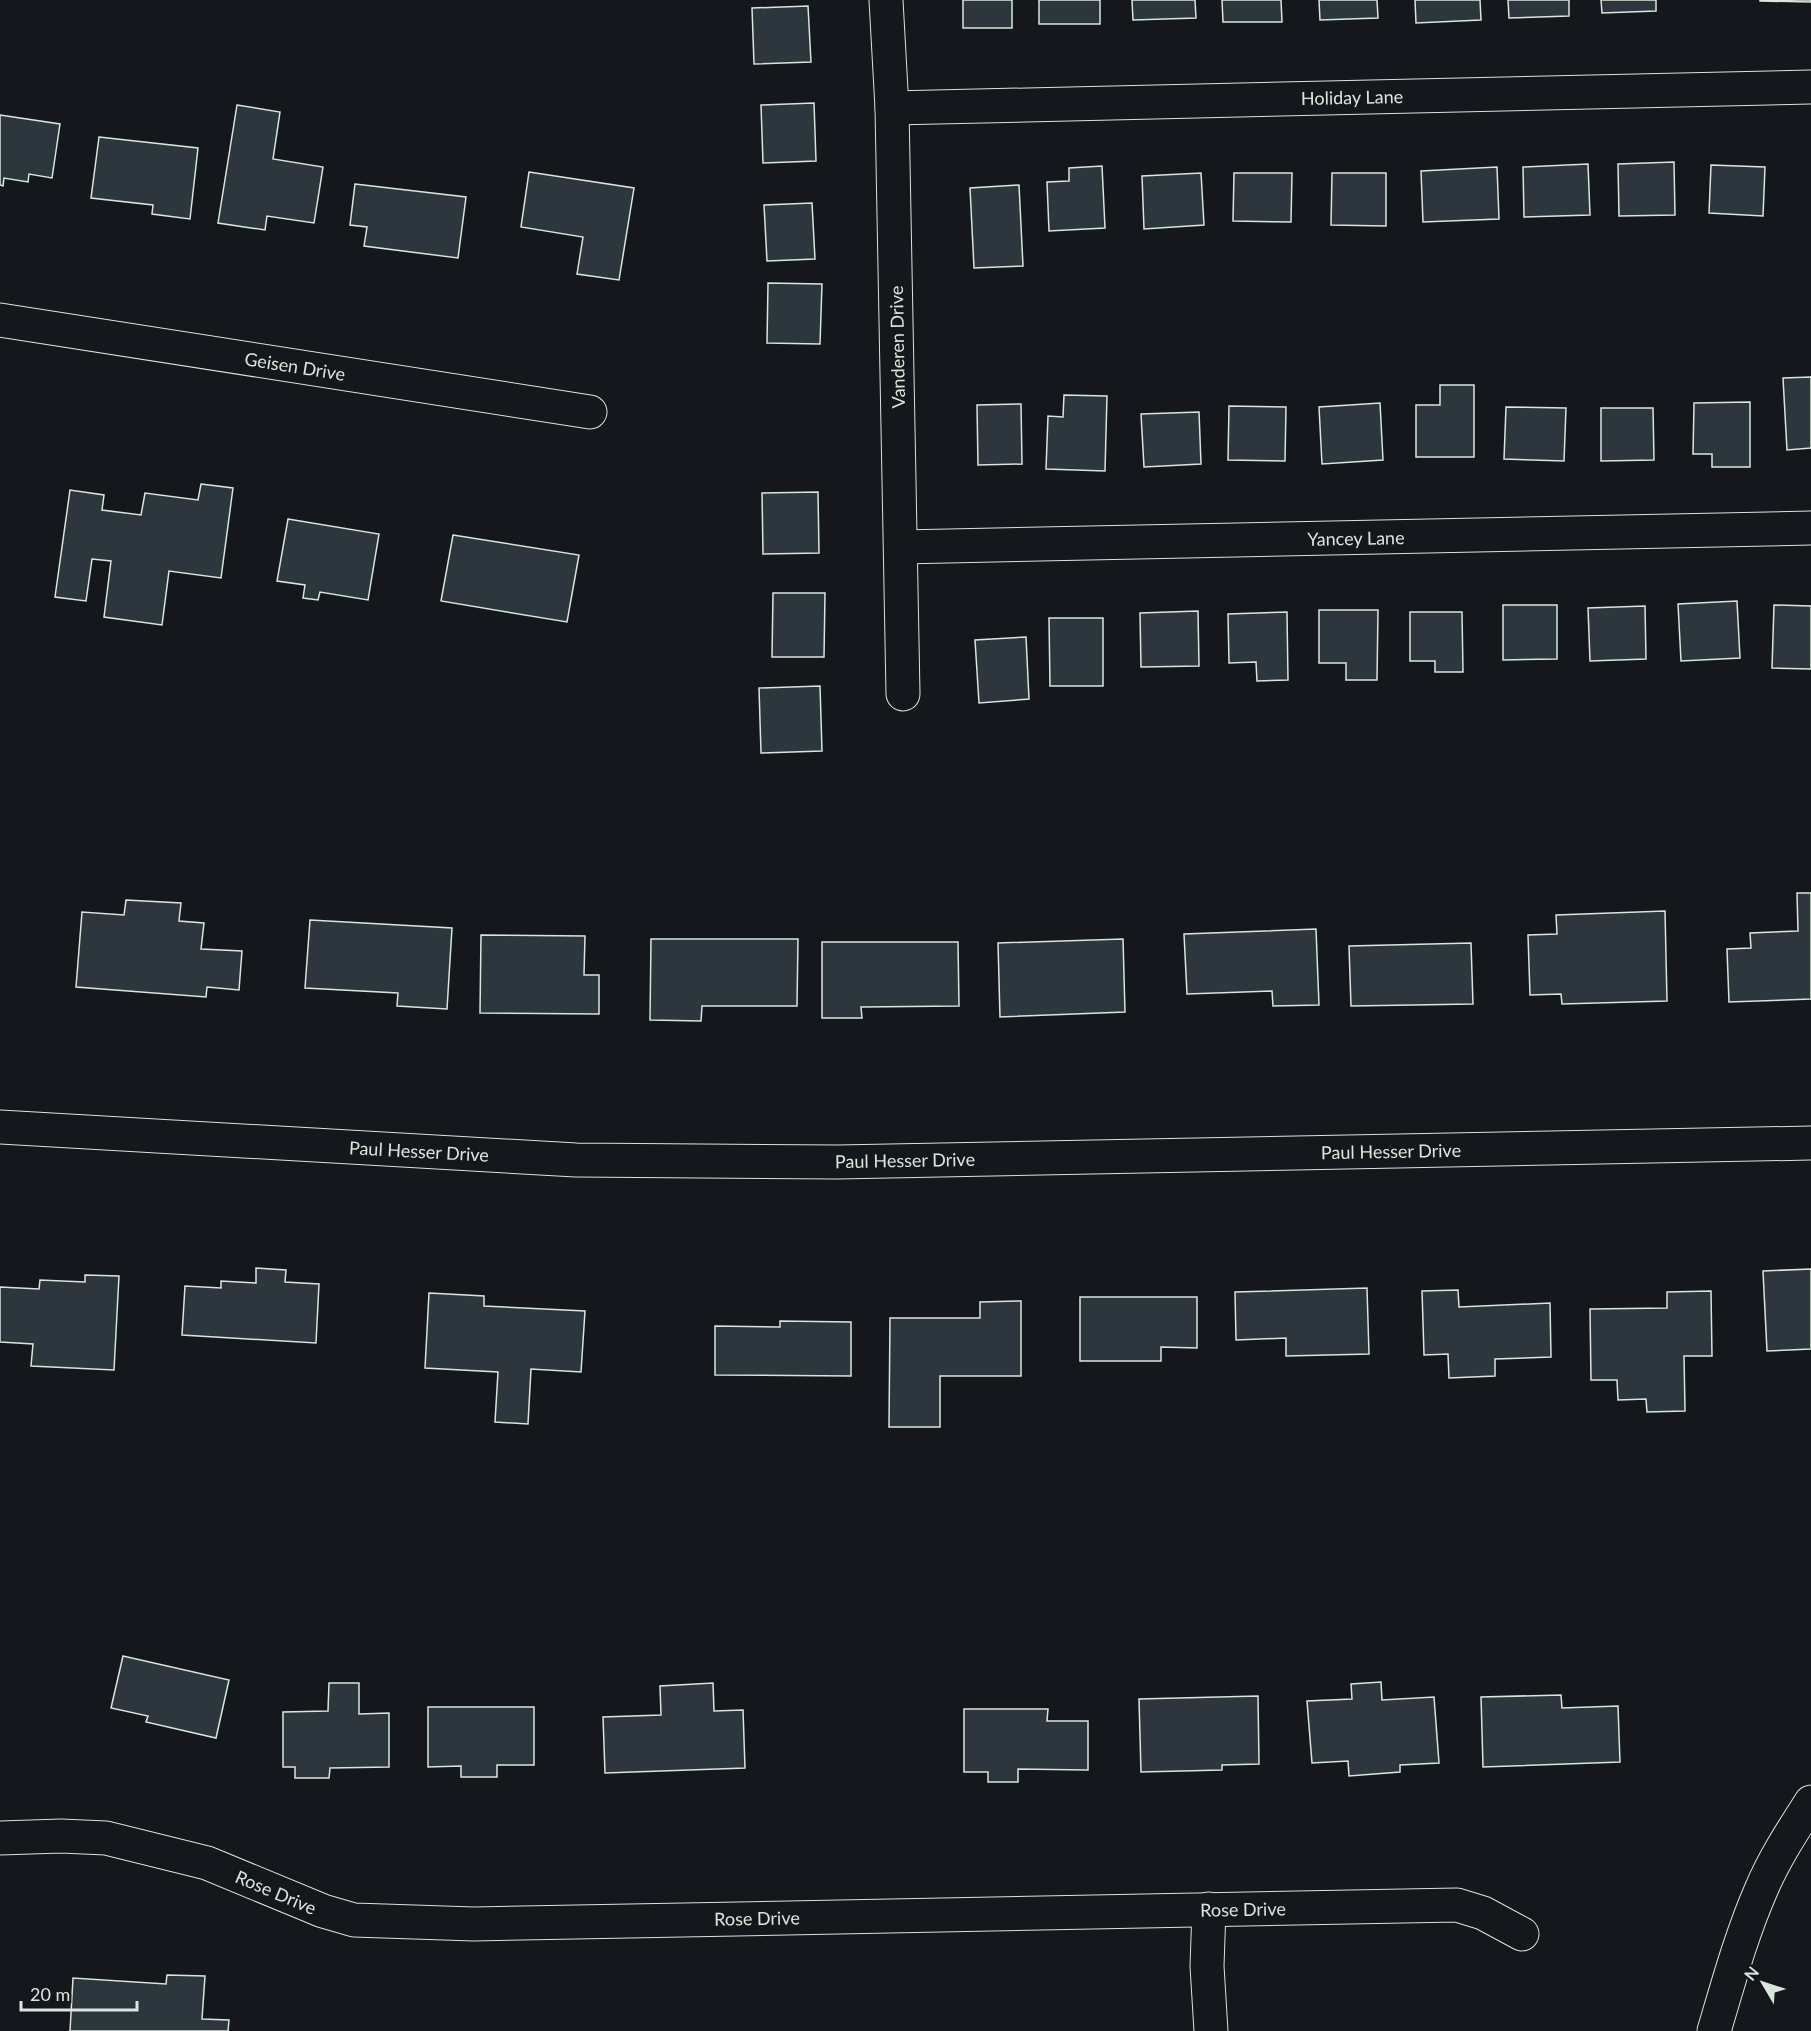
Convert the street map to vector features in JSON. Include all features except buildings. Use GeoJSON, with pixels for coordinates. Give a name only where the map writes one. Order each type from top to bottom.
{"type":"FeatureCollection","features":[{"type":"Feature","properties":{"kind":"main road","name":"Vanderen Drive"},"geometry":{"type":"LineString","coordinates":[[886,0],[892,108],[903,694]]}},
{"type":"Feature","properties":{"kind":"main road","name":"Holiday Lane"},"geometry":{"type":"LineString","coordinates":[[892,108],[1811,87]]}},
{"type":"Feature","properties":{"kind":"main road","name":"Geisen Drive"},"geometry":{"type":"LineString","coordinates":[[0,320],[590,412]]}},
{"type":"Feature","properties":{"kind":"main road","name":"Yancey Lane"},"geometry":{"type":"LineString","coordinates":[[902,547],[1811,528]]}},
{"type":"Feature","properties":{"kind":"main road","name":"Paul Hesser Drive"},"geometry":{"type":"LineString","coordinates":[[0,1127],[600,1160],[838,1162],[1811,1143]]}},
{"type":"Feature","properties":{"kind":"main road"},"geometry":{"type":"LineString","coordinates":[[1714,2031],[1738,1950],[1761,1890],[1788,1837],[1811,1802]]}},
{"type":"Feature","properties":{"kind":"main road","name":"Rose Drive"},"geometry":{"type":"LineString","coordinates":[[0,1838],[61,1836],[106,1838],[207,1863],[322,1911],[354,1920],[486,1924],[1457,1905],[1483,1913],[1522,1934]]}},
{"type":"Feature","properties":{"kind":"main road"},"geometry":{"type":"LineString","coordinates":[[1209,1909],[1208,1965],[1211,2031]]}}]}
